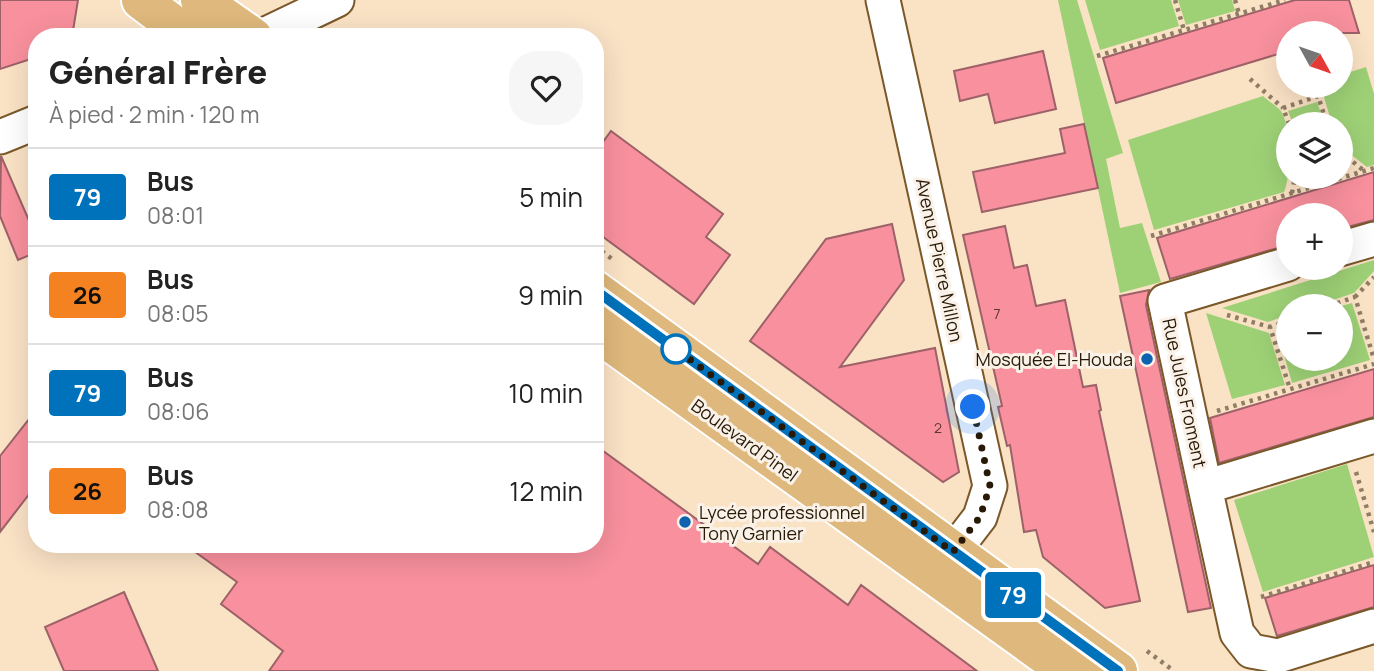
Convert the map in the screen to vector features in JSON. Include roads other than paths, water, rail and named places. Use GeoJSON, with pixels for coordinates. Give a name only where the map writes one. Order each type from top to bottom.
{"type":"FeatureCollection","features":[{"type":"Feature","properties":{"kind":"main road"},"geometry":{"type":"LineString","coordinates":[[141,0],[178,28]]}},
{"type":"Feature","properties":{"kind":"main road"},"geometry":{"type":"LineString","coordinates":[[200,0],[240,28]]}},
{"type":"Feature","properties":{"kind":"main road","name":"Boulevard Pinel"},"geometry":{"type":"LineString","coordinates":[[604,297],[1118,671]]}},
{"type":"Feature","properties":{"kind":"main road","name":"Boulevard Pinel"},"geometry":{"type":"LineString","coordinates":[[604,337],[1067,671]]}},
{"type":"Feature","properties":{"kind":"street"},"geometry":{"type":"LineString","coordinates":[[279,28],[337,0]]}},
{"type":"Feature","properties":{"kind":"street","name":"Avenue Pierre Millon"},"geometry":{"type":"LineString","coordinates":[[883,0],[990,486],[980,517],[953,552]]}},
{"type":"Feature","properties":{"kind":"street"},"geometry":{"type":"LineString","coordinates":[[0,137],[28,126]]}},
{"type":"Feature","properties":{"kind":"street"},"geometry":{"type":"LineString","coordinates":[[1353,245],[1374,239]]}},
{"type":"Feature","properties":{"kind":"street","name":"Rue Jules Froment"},"geometry":{"type":"LineString","coordinates":[[1276,268],[1164,301],[1231,606],[1242,642],[1251,651],[1278,656],[1374,626]]}},
{"type":"Feature","properties":{"kind":"street","name":"Rue Jules Froment"},"geometry":{"type":"LineString","coordinates":[[1205,487],[1361,439]]}},
{"type":"Feature","properties":{"kind":"place","name":"Mosquée El-Houda"},"geometry":{"type":"Point","coordinates":[1147,359]}},
{"type":"Feature","properties":{"kind":"place","name":"Lycée professionnel Tony Garnier"},"geometry":{"type":"Point","coordinates":[685,522]}}]}
